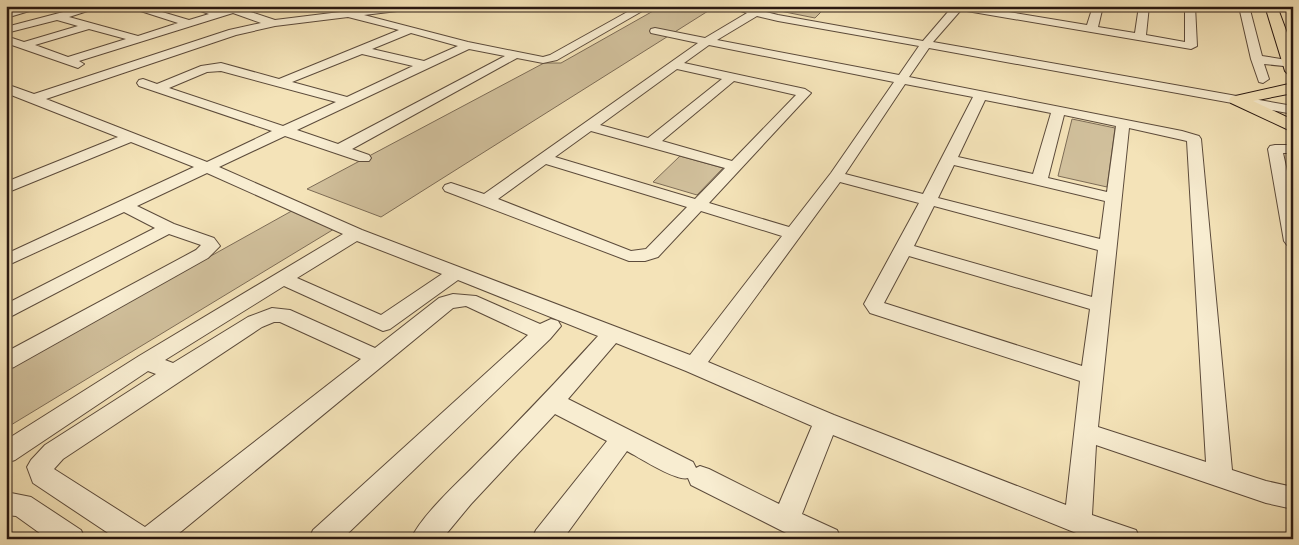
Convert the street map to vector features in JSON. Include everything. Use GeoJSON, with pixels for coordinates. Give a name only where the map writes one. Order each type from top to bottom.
{"type":"FeatureCollection","features":[{"type":"Feature","properties":{"kind":"main road"},"geometry":{"type":"LineString","coordinates":[[1271,6],[1291,68]]}},
{"type":"Feature","properties":{"kind":"main road"},"geometry":{"type":"LineString","coordinates":[[1237,100],[1293,88]]}},
{"type":"Feature","properties":{"kind":"main road"},"geometry":{"type":"LineString","coordinates":[[1237,100],[1293,127]]}},
{"type":"Feature","properties":{"kind":"street"},"geometry":{"type":"LineString","coordinates":[[6,15],[40,6]]}},
{"type":"Feature","properties":{"kind":"street"},"geometry":{"type":"LineString","coordinates":[[6,30],[98,6]]}},
{"type":"Feature","properties":{"kind":"street"},"geometry":{"type":"LineString","coordinates":[[130,6],[188,23]]}},
{"type":"Feature","properties":{"kind":"street"},"geometry":{"type":"LineString","coordinates":[[192,6],[228,10],[275,23]]}},
{"type":"Feature","properties":{"kind":"street"},"geometry":{"type":"LineString","coordinates":[[66,61],[228,10],[249,6]]}},
{"type":"Feature","properties":{"kind":"street"},"geometry":{"type":"LineString","coordinates":[[33,98],[242,30],[275,23],[414,6]]}},
{"type":"Feature","properties":{"kind":"street"},"geometry":{"type":"LineString","coordinates":[[348,14],[468,45],[538,60],[549,59],[646,6]]}},
{"type":"Feature","properties":{"kind":"street"},"geometry":{"type":"LineString","coordinates":[[730,6],[755,13],[1293,110]]}},
{"type":"Feature","properties":{"kind":"street"},"geometry":{"type":"LineString","coordinates":[[1091,20],[1098,6]]}},
{"type":"Feature","properties":{"kind":"street"},"geometry":{"type":"LineString","coordinates":[[1140,36],[1144,6]]}},
{"type":"Feature","properties":{"kind":"street"},"geometry":{"type":"LineString","coordinates":[[694,365],[836,176],[926,44],[959,7],[1091,20],[1140,36],[1191,46],[1190,6]]}},
{"type":"Feature","properties":{"kind":"street"},"geometry":{"type":"LineString","coordinates":[[1226,6],[1245,8],[1262,79]]}},
{"type":"Feature","properties":{"kind":"street"},"geometry":{"type":"LineString","coordinates":[[486,200],[719,33],[755,13]]}},
{"type":"Feature","properties":{"kind":"street"},"geometry":{"type":"LineString","coordinates":[[57,17],[139,39]]}},
{"type":"Feature","properties":{"kind":"street"},"geometry":{"type":"LineString","coordinates":[[24,45],[89,26]]}},
{"type":"Feature","properties":{"kind":"street"},"geometry":{"type":"LineString","coordinates":[[280,83],[410,30]]}},
{"type":"Feature","properties":{"kind":"street"},"geometry":{"type":"LineString","coordinates":[[655,31],[1059,110],[1194,139],[1220,477]]}},
{"type":"Feature","properties":{"kind":"street"},"geometry":{"type":"LineString","coordinates":[[6,39],[66,61],[110,72]]}},
{"type":"Feature","properties":{"kind":"street"},"geometry":{"type":"LineString","coordinates":[[6,261],[468,45]]}},
{"type":"Feature","properties":{"kind":"street"},"geometry":{"type":"LineString","coordinates":[[360,50],[424,65]]}},
{"type":"Feature","properties":{"kind":"street"},"geometry":{"type":"LineString","coordinates":[[339,150],[515,55]]}},
{"type":"Feature","properties":{"kind":"street"},"geometry":{"type":"LineString","coordinates":[[1257,59],[1291,68]]}},
{"type":"Feature","properties":{"kind":"street"},"geometry":{"type":"LineString","coordinates":[[450,188],[486,200],[629,256],[637,257],[652,253],[805,93],[676,65]]}},
{"type":"Feature","properties":{"kind":"street"},"geometry":{"type":"LineString","coordinates":[[157,88],[205,70],[221,67],[347,101]]}},
{"type":"Feature","properties":{"kind":"street"},"geometry":{"type":"LineString","coordinates":[[651,143],[732,77]]}},
{"type":"Feature","properties":{"kind":"street"},"geometry":{"type":"LineString","coordinates":[[142,83],[364,158]]}},
{"type":"Feature","properties":{"kind":"street"},"geometry":{"type":"LineString","coordinates":[[6,88],[207,167],[356,234],[694,365],[826,422],[1078,522],[1126,539]]}},
{"type":"Feature","properties":{"kind":"street"},"geometry":{"type":"LineString","coordinates":[[981,95],[904,249],[874,304],[877,308],[1092,377]]}},
{"type":"Feature","properties":{"kind":"street"},"geometry":{"type":"LineString","coordinates":[[1040,180],[1059,110]]}},
{"type":"Feature","properties":{"kind":"street"},"geometry":{"type":"LineString","coordinates":[[1078,522],[1092,377],[1122,123]]}},
{"type":"Feature","properties":{"kind":"street"},"geometry":{"type":"LineString","coordinates":[[590,126],[735,166]]}},
{"type":"Feature","properties":{"kind":"street"},"geometry":{"type":"LineString","coordinates":[[8,186],[131,137]]}},
{"type":"Feature","properties":{"kind":"street"},"geometry":{"type":"LineString","coordinates":[[1293,150],[1275,149],[1293,241]]}},
{"type":"Feature","properties":{"kind":"street"},"geometry":{"type":"LineString","coordinates":[[544,159],[794,234]]}},
{"type":"Feature","properties":{"kind":"street"},"geometry":{"type":"LineString","coordinates":[[949,159],[1114,198]]}},
{"type":"Feature","properties":{"kind":"street"},"geometry":{"type":"LineString","coordinates":[[836,176],[1108,246]]}},
{"type":"Feature","properties":{"kind":"street"},"geometry":{"type":"LineString","coordinates":[[6,362],[202,254],[211,246],[208,242],[168,228],[124,206]]}},
{"type":"Feature","properties":{"kind":"street"},"geometry":{"type":"LineString","coordinates":[[6,312],[168,228]]}},
{"type":"Feature","properties":{"kind":"street"},"geometry":{"type":"LineString","coordinates":[[6,453],[148,361],[356,234]]}},
{"type":"Feature","properties":{"kind":"street"},"geometry":{"type":"LineString","coordinates":[[904,249],[1100,306]]}},
{"type":"Feature","properties":{"kind":"street"},"geometry":{"type":"LineString","coordinates":[[284,278],[383,324],[456,274]]}},
{"type":"Feature","properties":{"kind":"street"},"geometry":{"type":"LineString","coordinates":[[151,539],[446,303],[453,300],[469,300],[543,334]]}},
{"type":"Feature","properties":{"kind":"street"},"geometry":{"type":"LineString","coordinates":[[323,539],[563,314]]}},
{"type":"Feature","properties":{"kind":"street"},"geometry":{"type":"LineString","coordinates":[[140,539],[42,475],[40,467],[54,452],[174,373],[255,322],[272,315],[283,316],[378,358]]}},
{"type":"Feature","properties":{"kind":"street"},"geometry":{"type":"LineString","coordinates":[[425,539],[462,496],[552,402],[612,334]]}},
{"type":"Feature","properties":{"kind":"street"},"geometry":{"type":"LineString","coordinates":[[148,361],[174,373]]}},
{"type":"Feature","properties":{"kind":"street"},"geometry":{"type":"LineString","coordinates":[[552,402],[827,539]]}},
{"type":"Feature","properties":{"kind":"street"},"geometry":{"type":"LineString","coordinates":[[786,520],[826,422]]}},
{"type":"Feature","properties":{"kind":"street"},"geometry":{"type":"LineString","coordinates":[[1086,432],[1266,492],[1293,498]]}},
{"type":"Feature","properties":{"kind":"street"},"geometry":{"type":"LineString","coordinates":[[546,539],[623,438]]}},
{"type":"Feature","properties":{"kind":"street"},"geometry":{"type":"LineString","coordinates":[[6,503],[22,505],[71,539]]}},
{"type":"Feature","properties":{"kind":"shaded area"},"geometry":{"type":"Polygon","coordinates":[[[662,6],[716,6],[381,217],[307,189],[544,63],[561,63],[662,6]]]}},
{"type":"Feature","properties":{"kind":"shaded area"},"geometry":{"type":"Polygon","coordinates":[[[755,6],[827,6],[815,18],[755,6]]]}},
{"type":"Feature","properties":{"kind":"shaded area"},"geometry":{"type":"Polygon","coordinates":[[[1072,119],[1115,128],[1107,187],[1058,176],[1072,119]]]}},
{"type":"Feature","properties":{"kind":"shaded area"},"geometry":{"type":"Polygon","coordinates":[[[680,156],[723,168],[697,195],[653,182],[680,156]]]}},
{"type":"Feature","properties":{"kind":"shaded area"},"geometry":{"type":"Polygon","coordinates":[[[297,208],[339,226],[6,428],[6,370],[297,208]]]}}]}
